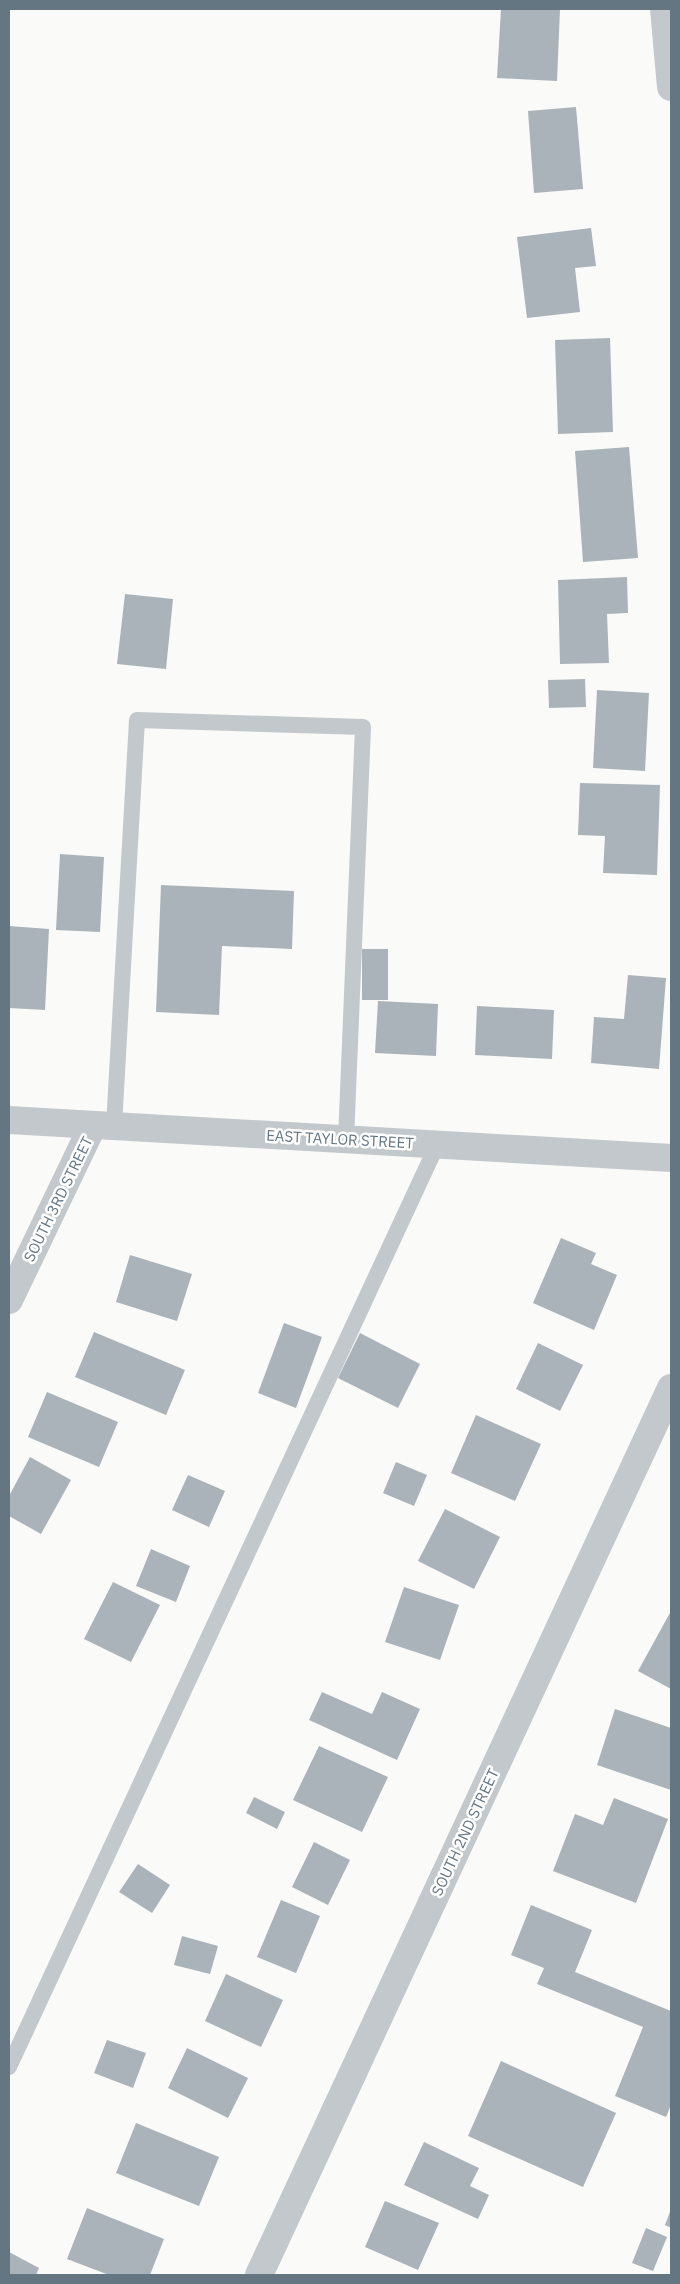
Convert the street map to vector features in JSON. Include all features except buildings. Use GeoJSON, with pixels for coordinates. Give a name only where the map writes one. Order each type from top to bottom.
{"type":"FeatureCollection","features":[{"type":"Feature","properties":{"kind":"street"},"geometry":{"type":"LineString","coordinates":[[664,9],[671,87]]}},
{"type":"Feature","properties":{"kind":"street","name":"EAST TAYLOR STREET"},"geometry":{"type":"LineString","coordinates":[[9,1120],[671,1158]]}},
{"type":"Feature","properties":{"kind":"street","name":"SOUTH 3RD STREET"},"geometry":{"type":"LineString","coordinates":[[9,1300],[103,1126]]}},
{"type":"Feature","properties":{"kind":"street","name":"SOUTH 2ND STREET"},"geometry":{"type":"LineString","coordinates":[[259,2275],[671,1388]]}},
{"type":"Feature","properties":{"kind":"lane"},"geometry":{"type":"LineString","coordinates":[[103,1126],[137,720],[363,727],[346,1140]]}},
{"type":"Feature","properties":{"kind":"lane"},"geometry":{"type":"LineString","coordinates":[[9,2067],[437,1145]]}}]}
